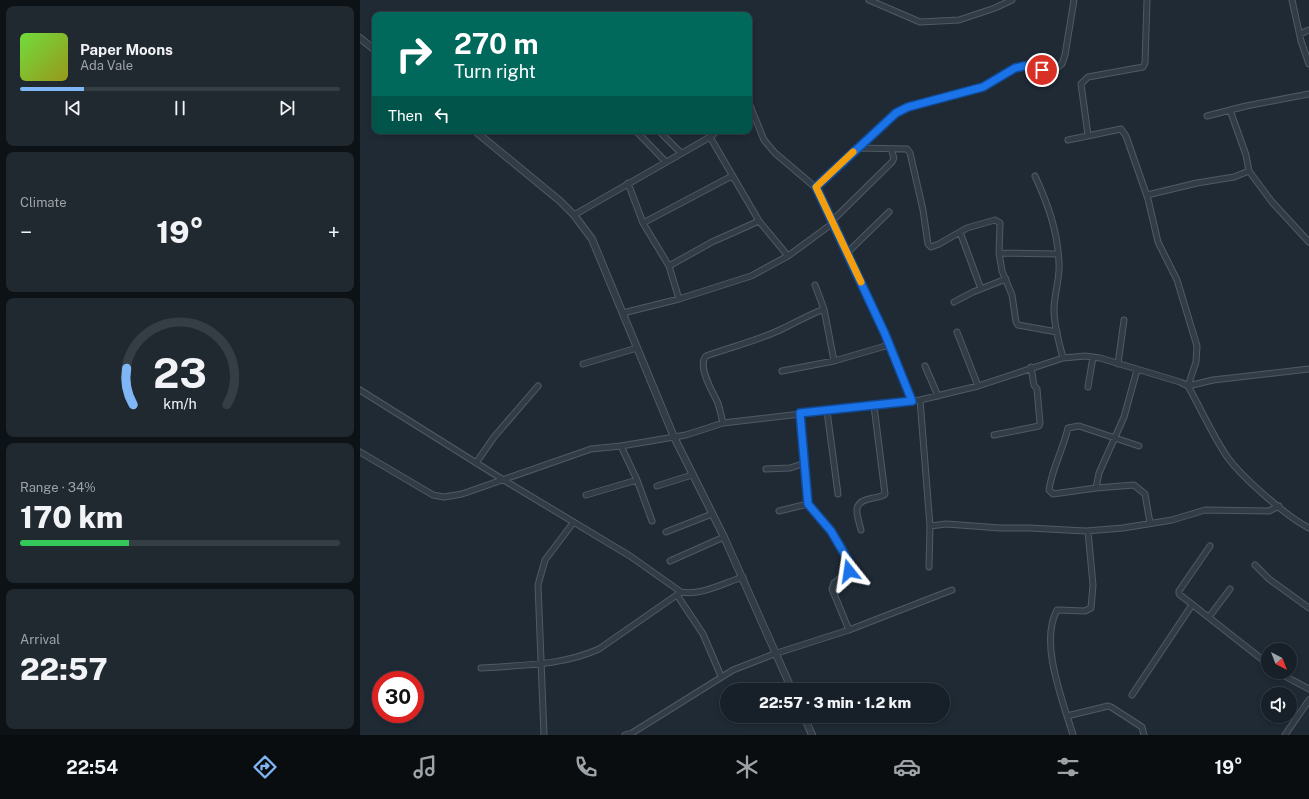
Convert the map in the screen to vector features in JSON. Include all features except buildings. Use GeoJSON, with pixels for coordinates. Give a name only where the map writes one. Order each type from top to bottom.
{"type":"FeatureCollection","features":[{"type":"Feature","properties":{"kind":"street"},"geometry":{"type":"LineString","coordinates":[[869,0],[920,22],[959,20],[995,8],[1012,0]]}},
{"type":"Feature","properties":{"kind":"street"},"geometry":{"type":"LineString","coordinates":[[816,187],[896,113],[908,107],[983,87],[1015,68],[1024,66],[1054,70],[1062,64],[1065,55],[1074,0]]}},
{"type":"Feature","properties":{"kind":"street"},"geometry":{"type":"LineString","coordinates":[[1088,135],[1081,84],[1088,77],[1143,67],[1146,63],[1147,0]]}},
{"type":"Feature","properties":{"kind":"street"},"geometry":{"type":"LineString","coordinates":[[1292,0],[1309,64]]}},
{"type":"Feature","properties":{"kind":"street"},"geometry":{"type":"LineString","coordinates":[[1300,34],[1309,30]]}},
{"type":"Feature","properties":{"kind":"street"},"geometry":{"type":"LineString","coordinates":[[360,38],[372,48]]}},
{"type":"Feature","properties":{"kind":"street"},"geometry":{"type":"LineString","coordinates":[[1207,116],[1309,94]]}},
{"type":"Feature","properties":{"kind":"street"},"geometry":{"type":"LineString","coordinates":[[1230,110],[1246,155],[1249,171],[1272,202],[1309,242]]}},
{"type":"Feature","properties":{"kind":"street"},"geometry":{"type":"LineString","coordinates":[[752,112],[768,144],[775,153],[816,187],[889,345],[912,401]]}},
{"type":"Feature","properties":{"kind":"street"},"geometry":{"type":"LineString","coordinates":[[1068,140],[1121,129],[1126,136],[1147,195],[1158,242],[1177,280],[1197,346],[1196,362],[1188,386]]}},
{"type":"Feature","properties":{"kind":"street"},"geometry":{"type":"LineString","coordinates":[[479,134],[560,201],[574,215],[592,239],[674,437],[743,577],[774,654],[788,683]]}},
{"type":"Feature","properties":{"kind":"street"},"geometry":{"type":"LineString","coordinates":[[639,134],[666,162]]}},
{"type":"Feature","properties":{"kind":"street"},"geometry":{"type":"LineString","coordinates":[[662,134],[681,153]]}},
{"type":"Feature","properties":{"kind":"street"},"geometry":{"type":"LineString","coordinates":[[574,215],[714,134]]}},
{"type":"Feature","properties":{"kind":"street"},"geometry":{"type":"LineString","coordinates":[[710,137],[759,221],[788,256]]}},
{"type":"Feature","properties":{"kind":"street"},"geometry":{"type":"LineString","coordinates":[[858,148],[907,149],[910,153],[924,210],[928,244],[933,247],[966,228],[998,220],[1000,226],[999,253],[1002,271],[1012,295],[1016,322],[1018,325],[1057,332]]}},
{"type":"Feature","properties":{"kind":"street"},"geometry":{"type":"LineString","coordinates":[[623,313],[679,299],[751,276],[788,256],[833,222],[894,160],[891,149]]}},
{"type":"Feature","properties":{"kind":"street"},"geometry":{"type":"LineString","coordinates":[[1147,195],[1197,182],[1234,177],[1249,171]]}},
{"type":"Feature","properties":{"kind":"street"},"geometry":{"type":"LineString","coordinates":[[644,223],[732,176]]}},
{"type":"Feature","properties":{"kind":"street"},"geometry":{"type":"LineString","coordinates":[[1035,176],[1048,203],[1054,223],[1058,254],[1059,282],[1054,309],[1057,332],[1064,358]]}},
{"type":"Feature","properties":{"kind":"street"},"geometry":{"type":"LineString","coordinates":[[628,183],[644,223],[669,266],[679,299]]}},
{"type":"Feature","properties":{"kind":"street"},"geometry":{"type":"LineString","coordinates":[[847,253],[889,212]]}},
{"type":"Feature","properties":{"kind":"street"},"geometry":{"type":"LineString","coordinates":[[669,266],[712,242],[759,221]]}},
{"type":"Feature","properties":{"kind":"street"},"geometry":{"type":"LineString","coordinates":[[960,232],[981,289]]}},
{"type":"Feature","properties":{"kind":"street"},"geometry":{"type":"LineString","coordinates":[[999,253],[1058,254]]}},
{"type":"Feature","properties":{"kind":"street"},"geometry":{"type":"LineString","coordinates":[[954,302],[1006,279]]}},
{"type":"Feature","properties":{"kind":"street"},"geometry":{"type":"LineString","coordinates":[[815,285],[824,309],[834,361]]}},
{"type":"Feature","properties":{"kind":"street"},"geometry":{"type":"LineString","coordinates":[[723,423],[717,402],[710,388],[703,364],[704,358],[782,329],[805,316],[824,309]]}},
{"type":"Feature","properties":{"kind":"street"},"geometry":{"type":"LineString","coordinates":[[1118,364],[1124,320]]}},
{"type":"Feature","properties":{"kind":"street"},"geometry":{"type":"LineString","coordinates":[[957,332],[978,386]]}},
{"type":"Feature","properties":{"kind":"street"},"geometry":{"type":"LineString","coordinates":[[782,372],[834,361],[889,345]]}},
{"type":"Feature","properties":{"kind":"street"},"geometry":{"type":"LineString","coordinates":[[583,364],[637,348]]}},
{"type":"Feature","properties":{"kind":"street"},"geometry":{"type":"LineString","coordinates":[[1088,387],[1093,357]]}},
{"type":"Feature","properties":{"kind":"street"},"geometry":{"type":"LineString","coordinates":[[360,452],[433,494],[444,497],[462,494],[591,449],[621,446],[674,437],[723,423],[920,400],[978,386],[1031,367],[1064,358],[1093,357],[1180,382],[1188,386],[1228,458],[1297,522],[1309,528]]}},
{"type":"Feature","properties":{"kind":"street"},"geometry":{"type":"LineString","coordinates":[[925,366],[938,396]]}},
{"type":"Feature","properties":{"kind":"street"},"geometry":{"type":"LineString","coordinates":[[994,435],[1039,426],[1037,389],[1034,385],[1031,367]]}},
{"type":"Feature","properties":{"kind":"street"},"geometry":{"type":"LineString","coordinates":[[1188,386],[1213,380],[1309,369]]}},
{"type":"Feature","properties":{"kind":"street"},"geometry":{"type":"LineString","coordinates":[[1096,488],[1100,473],[1124,417],[1137,370]]}},
{"type":"Feature","properties":{"kind":"street"},"geometry":{"type":"LineString","coordinates":[[476,463],[494,437],[538,386]]}},
{"type":"Feature","properties":{"kind":"street"},"geometry":{"type":"LineString","coordinates":[[360,390],[573,523],[630,556],[679,594],[703,634],[721,676]]}},
{"type":"Feature","properties":{"kind":"street"},"geometry":{"type":"LineString","coordinates":[[920,400],[930,526],[929,567]]}},
{"type":"Feature","properties":{"kind":"street"},"geometry":{"type":"LineString","coordinates":[[861,530],[856,509],[857,505],[866,499],[885,494],[874,406]]}},
{"type":"Feature","properties":{"kind":"street"},"geometry":{"type":"LineString","coordinates":[[826,411],[838,494]]}},
{"type":"Feature","properties":{"kind":"street"},"geometry":{"type":"LineString","coordinates":[[800,413],[808,504],[831,531],[849,562],[849,571],[834,583],[832,589],[849,630]]}},
{"type":"Feature","properties":{"kind":"street"},"geometry":{"type":"LineString","coordinates":[[1139,446],[1079,426],[1068,428],[1052,473],[1049,490],[1053,494],[1096,488],[1134,485],[1139,487],[1145,494],[1150,523]]}},
{"type":"Feature","properties":{"kind":"street"},"geometry":{"type":"LineString","coordinates":[[621,446],[637,480],[652,521]]}},
{"type":"Feature","properties":{"kind":"street"},"geometry":{"type":"LineString","coordinates":[[766,469],[790,468],[805,464]]}},
{"type":"Feature","properties":{"kind":"street"},"geometry":{"type":"LineString","coordinates":[[657,486],[692,475]]}},
{"type":"Feature","properties":{"kind":"street"},"geometry":{"type":"LineString","coordinates":[[586,495],[637,480]]}},
{"type":"Feature","properties":{"kind":"street"},"geometry":{"type":"LineString","coordinates":[[779,511],[808,504]]}},
{"type":"Feature","properties":{"kind":"street"},"geometry":{"type":"LineString","coordinates":[[930,526],[946,524],[1000,528],[1088,531],[1123,528],[1172,520],[1205,510],[1269,511],[1279,506]]}},
{"type":"Feature","properties":{"kind":"street"},"geometry":{"type":"LineString","coordinates":[[666,532],[712,514]]}},
{"type":"Feature","properties":{"kind":"street"},"geometry":{"type":"LineString","coordinates":[[544,735],[542,664],[538,618],[538,585],[540,572],[545,560],[573,523]]}},
{"type":"Feature","properties":{"kind":"street"},"geometry":{"type":"LineString","coordinates":[[1073,735],[1053,667],[1050,643],[1053,622],[1057,610],[1085,611],[1091,608],[1093,585],[1088,531]]}},
{"type":"Feature","properties":{"kind":"street"},"geometry":{"type":"LineString","coordinates":[[670,561],[724,537]]}},
{"type":"Feature","properties":{"kind":"street"},"geometry":{"type":"LineString","coordinates":[[1210,546],[1179,591],[1180,596],[1261,658]]}},
{"type":"Feature","properties":{"kind":"street"},"geometry":{"type":"LineString","coordinates":[[1255,565],[1269,579],[1309,608]]}},
{"type":"Feature","properties":{"kind":"street"},"geometry":{"type":"LineString","coordinates":[[481,668],[557,663],[585,655],[599,649],[679,594],[700,591],[743,577]]}},
{"type":"Feature","properties":{"kind":"street"},"geometry":{"type":"LineString","coordinates":[[1209,617],[1230,589]]}},
{"type":"Feature","properties":{"kind":"street"},"geometry":{"type":"LineString","coordinates":[[624,735],[639,728],[684,701],[721,676],[774,654],[849,630],[952,590]]}},
{"type":"Feature","properties":{"kind":"street"},"geometry":{"type":"LineString","coordinates":[[1132,695],[1192,605]]}},
{"type":"Feature","properties":{"kind":"street"},"geometry":{"type":"LineString","coordinates":[[1290,679],[1309,689]]}},
{"type":"Feature","properties":{"kind":"street"},"geometry":{"type":"LineString","coordinates":[[1285,735],[1309,700]]}},
{"type":"Feature","properties":{"kind":"street"},"geometry":{"type":"LineString","coordinates":[[1067,716],[1108,706],[1142,727],[1144,735]]}},
{"type":"Feature","properties":{"kind":"street"},"geometry":{"type":"LineString","coordinates":[[807,723],[812,735]]}},
{"type":"Feature","properties":{"kind":"street"},"geometry":{"type":"LineString","coordinates":[[639,728],[639,735]]}},
{"type":"Feature","properties":{"kind":"slow traffic"},"geometry":{"type":"LineString","coordinates":[[853,152],[816,187],[861,282]]}},
{"type":"Feature","properties":{"kind":"route"},"geometry":{"type":"LineString","coordinates":[[849,571],[849,562],[831,531],[808,504],[800,413],[840,410],[912,401],[885,334],[816,187],[896,113],[908,107],[983,87],[1015,68],[1024,66],[1042,70]]}}]}
